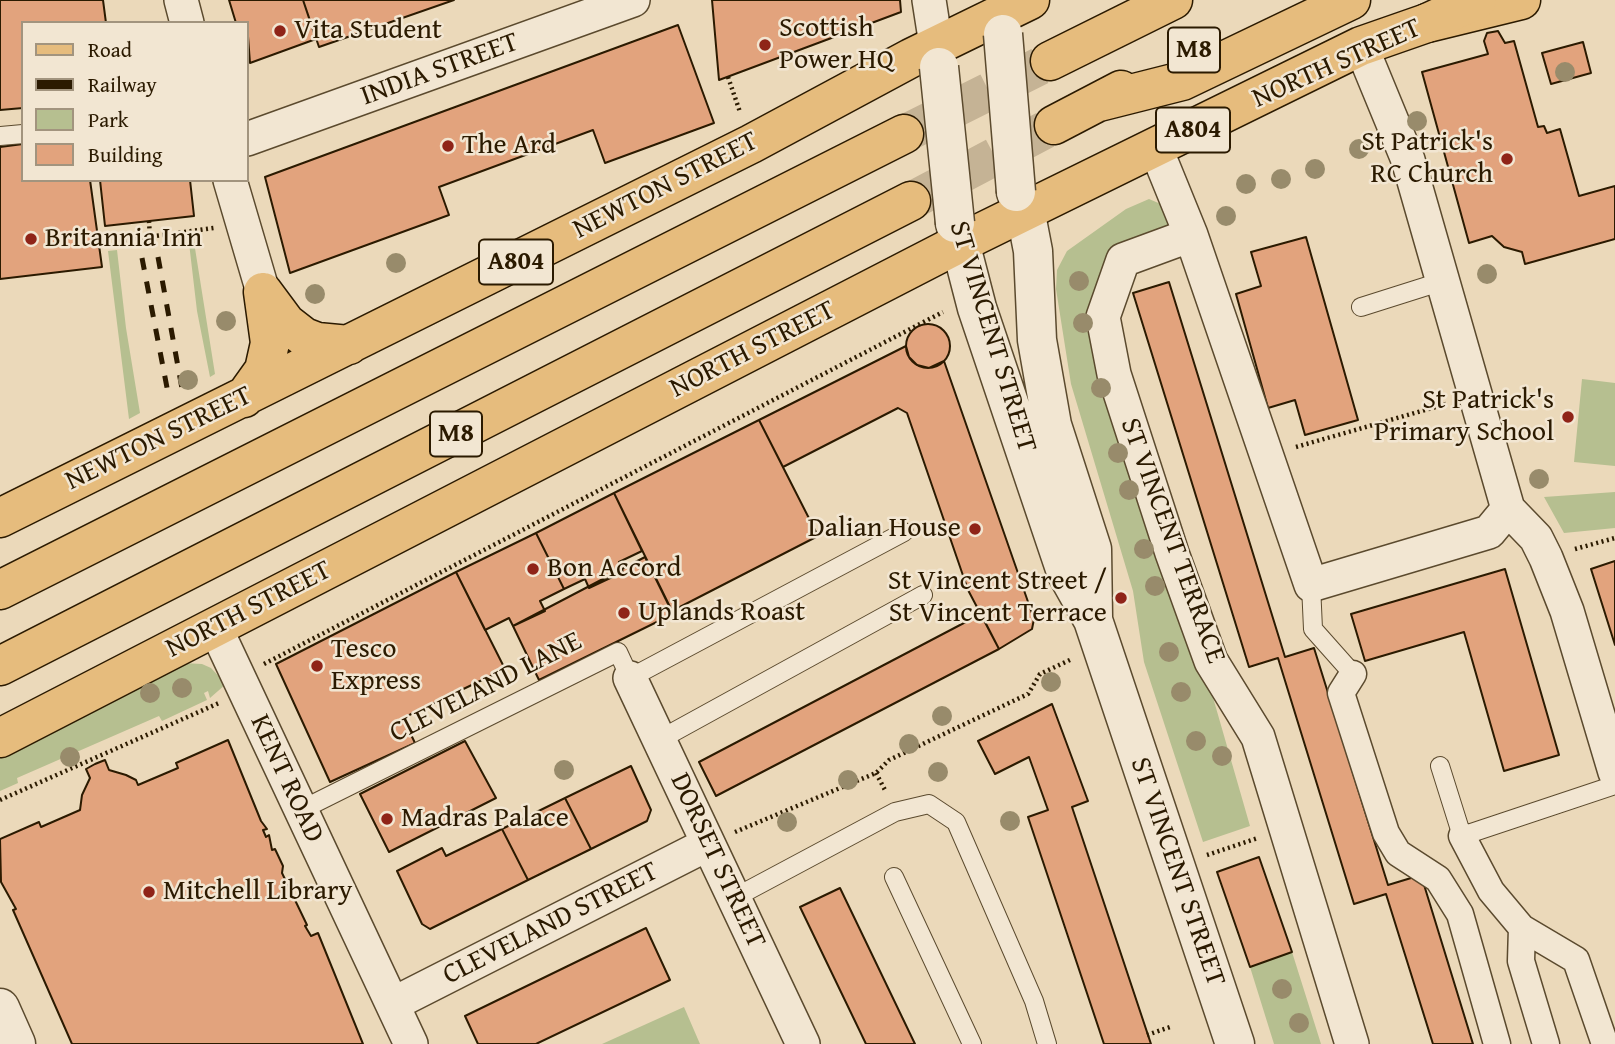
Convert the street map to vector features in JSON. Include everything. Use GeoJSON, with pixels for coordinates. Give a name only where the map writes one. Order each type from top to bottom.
{"type":"FeatureCollection","features":[{"type":"Feature","properties":{"kind":"main road","name":"M8"},"geometry":{"type":"LineString","coordinates":[[1050,61],[1173,0]]}},
{"type":"Feature","properties":{"kind":"main road","name":"M8"},"geometry":{"type":"LineString","coordinates":[[1054,125],[1290,0]]}},
{"type":"Feature","properties":{"kind":"main road"},"geometry":{"type":"LineString","coordinates":[[1099,102],[1182,81],[1351,0]]}},
{"type":"Feature","properties":{"kind":"main road"},"geometry":{"type":"LineString","coordinates":[[1427,23],[1477,0]]}},
{"type":"Feature","properties":{"kind":"main road","name":"NORTH STREET"},"geometry":{"type":"LineString","coordinates":[[0,738],[1020,202],[1156,149],[1362,46],[1427,23],[1521,0]]}},
{"type":"Feature","properties":{"kind":"main road","name":"NEWTON STREET"},"geometry":{"type":"LineString","coordinates":[[0,518],[751,144],[938,56],[1007,12]]}},
{"type":"Feature","properties":{"kind":"main road","name":"M8"},"geometry":{"type":"LineString","coordinates":[[0,590],[904,134]]}},
{"type":"Feature","properties":{"kind":"main road","name":"M8"},"geometry":{"type":"LineString","coordinates":[[0,666],[911,201]]}},
{"type":"Feature","properties":{"kind":"main road"},"geometry":{"type":"LineString","coordinates":[[263,292],[286,323],[304,337],[317,342],[349,345]]}},
{"type":"Feature","properties":{"kind":"main road"},"geometry":{"type":"LineString","coordinates":[[244,398],[264,370],[270,343],[263,292]]}},
{"type":"Feature","properties":{"kind":"street"},"geometry":{"type":"LineString","coordinates":[[181,0],[186,21]]}},
{"type":"Feature","properties":{"kind":"street","name":"INDIA STREET"},"geometry":{"type":"LineString","coordinates":[[248,139],[633,0]]}},
{"type":"Feature","properties":{"kind":"street","name":"ST VINCENT STREET"},"geometry":{"type":"LineString","coordinates":[[929,0],[958,233],[977,308],[1066,572],[1097,632],[1235,1044]]}},
{"type":"Feature","properties":{"kind":"street","name":"ST VINCENT STREET"},"geometry":{"type":"LineString","coordinates":[[1007,12],[1020,202],[1033,251],[1037,340],[1052,425],[1092,549],[1097,632]]}},
{"type":"Feature","properties":{"kind":"street"},"geometry":{"type":"LineString","coordinates":[[1362,46],[1408,160],[1440,282],[1508,509],[1536,538],[1546,558],[1567,611],[1615,772]]}},
{"type":"Feature","properties":{"kind":"street"},"geometry":{"type":"LineString","coordinates":[[1156,149],[1191,235],[1311,585],[1489,532],[1508,509]]}},
{"type":"Feature","properties":{"kind":"street"},"geometry":{"type":"LineString","coordinates":[[231,182],[263,292]]}},
{"type":"Feature","properties":{"kind":"street","name":"ST VINCENT TERRACE"},"geometry":{"type":"LineString","coordinates":[[1191,235],[1124,260],[1103,317],[1114,374],[1172,553],[1211,661],[1258,737],[1352,1044]]}},
{"type":"Feature","properties":{"kind":"street","name":"KENT ROAD"},"geometry":{"type":"LineString","coordinates":[[215,627],[411,1044]]}},
{"type":"Feature","properties":{"kind":"street"},"geometry":{"type":"LineString","coordinates":[[1353,674],[1340,693],[1386,833],[1398,853],[1438,879],[1460,914],[1497,1044]]}},
{"type":"Feature","properties":{"kind":"street","name":"DORSET STREET"},"geometry":{"type":"LineString","coordinates":[[630,678],[803,1044]]}},
{"type":"Feature","properties":{"kind":"street"},"geometry":{"type":"LineString","coordinates":[[1462,836],[1490,891],[1522,928],[1538,940],[1576,960],[1583,1004],[1605,1044]]}},
{"type":"Feature","properties":{"kind":"street","name":"CLEVELAND STREET"},"geometry":{"type":"LineString","coordinates":[[393,1004],[708,844]]}},
{"type":"Feature","properties":{"kind":"street"},"geometry":{"type":"LineString","coordinates":[[1522,928],[1521,961],[1546,1044]]}},
{"type":"Feature","properties":{"kind":"street"},"geometry":{"type":"LineString","coordinates":[[0,1008],[16,1044]]}},
{"type":"Feature","properties":{"kind":"lane"},"geometry":{"type":"LineString","coordinates":[[0,136],[21,134]]}},
{"type":"Feature","properties":{"kind":"lane"},"geometry":{"type":"LineString","coordinates":[[1361,307],[1440,282]]}},
{"type":"Feature","properties":{"kind":"lane"},"geometry":{"type":"LineString","coordinates":[[630,678],[904,532]]}},
{"type":"Feature","properties":{"kind":"lane"},"geometry":{"type":"LineString","coordinates":[[1311,585],[1313,629],[1353,674]]}},
{"type":"Feature","properties":{"kind":"lane"},"geometry":{"type":"LineString","coordinates":[[659,740],[923,595]]}},
{"type":"Feature","properties":{"kind":"lane","name":"CLEVELAND LANE"},"geometry":{"type":"LineString","coordinates":[[301,810],[618,652],[630,678]]}},
{"type":"Feature","properties":{"kind":"lane"},"geometry":{"type":"LineString","coordinates":[[1440,766],[1462,836],[1615,785]]}},
{"type":"Feature","properties":{"kind":"lane"},"geometry":{"type":"LineString","coordinates":[[734,898],[895,812],[929,804],[956,822],[1034,1001],[1047,1044]]}},
{"type":"Feature","properties":{"kind":"lane"},"geometry":{"type":"LineString","coordinates":[[894,877],[972,1044]]}},
{"type":"Feature","properties":{"kind":"path"},"geometry":{"type":"LineString","coordinates":[[97,244],[211,229],[241,219]]}},
{"type":"Feature","properties":{"kind":"path"},"geometry":{"type":"LineString","coordinates":[[149,221],[150,238]]}},
{"type":"Feature","properties":{"kind":"path"},"geometry":{"type":"LineString","coordinates":[[239,677],[950,308]]}},
{"type":"Feature","properties":{"kind":"path"},"geometry":{"type":"LineString","coordinates":[[1268,455],[1475,395]]}},
{"type":"Feature","properties":{"kind":"path"},"geometry":{"type":"LineString","coordinates":[[1546,558],[1615,538]]}},
{"type":"Feature","properties":{"kind":"path"},"geometry":{"type":"LineString","coordinates":[[708,844],[876,773],[890,760],[1028,694],[1040,674],[1097,632]]}},
{"type":"Feature","properties":{"kind":"path"},"geometry":{"type":"LineString","coordinates":[[0,800],[211,707]]}},
{"type":"Feature","properties":{"kind":"path"},"geometry":{"type":"LineString","coordinates":[[1175,865],[1286,829]]}},
{"type":"Feature","properties":{"kind":"path"},"geometry":{"type":"LineString","coordinates":[[1147,1035],[1170,1027]]}},
{"type":"Feature","properties":{"kind":"green space"},"geometry":{"type":"Polygon","coordinates":[[[1149,199],[1163,205],[1173,227],[1098,298],[1250,826],[1203,842],[1144,662],[1133,591],[1071,384],[1056,289],[1057,270],[1067,251],[1126,209],[1149,199]]]}},
{"type":"Feature","properties":{"kind":"green space"},"geometry":{"type":"Polygon","coordinates":[[[194,242],[215,374],[210,377],[197,311],[189,243],[194,242]]]}},
{"type":"Feature","properties":{"kind":"green space"},"geometry":{"type":"Polygon","coordinates":[[[117,250],[140,413],[129,419],[108,251],[117,250]]]}},
{"type":"Feature","properties":{"kind":"green space"},"geometry":{"type":"Polygon","coordinates":[[[1582,379],[1615,383],[1615,466],[1574,462],[1582,379]]]}},
{"type":"Feature","properties":{"kind":"green space"},"geometry":{"type":"Polygon","coordinates":[[[1615,492],[1615,528],[1564,533],[1544,497],[1615,492]]]}},
{"type":"Feature","properties":{"kind":"green space"},"geometry":{"type":"Polygon","coordinates":[[[183,663],[202,664],[211,668],[226,684],[210,698],[208,691],[204,693],[207,700],[162,721],[159,716],[17,778],[18,783],[0,791],[0,756],[183,663]]]}},
{"type":"Feature","properties":{"kind":"green space"},"geometry":{"type":"Polygon","coordinates":[[[1292,952],[1321,1044],[1274,1044],[1250,967],[1292,952]]]}},
{"type":"Feature","properties":{"kind":"green space"},"geometry":{"type":"Polygon","coordinates":[[[684,1007],[700,1044],[602,1044],[684,1007]]]}},
{"type":"Feature","properties":{"kind":"building"},"geometry":{"type":"Polygon","coordinates":[[[0,0],[103,0],[106,21],[21,21],[21,108],[0,110],[0,0]]]}},
{"type":"Feature","properties":{"kind":"building","name":"Vita Student"},"geometry":{"type":"Polygon","coordinates":[[[229,0],[303,0],[316,39],[250,63],[248,21],[235,21],[229,0]]]}},
{"type":"Feature","properties":{"kind":"building","name":"Vita Student"},"geometry":{"type":"Polygon","coordinates":[[[303,0],[454,0],[319,47],[303,0]]]}},
{"type":"Feature","properties":{"kind":"building","name":"Scottish Power HQ"},"geometry":{"type":"Polygon","coordinates":[[[712,0],[900,0],[901,12],[719,80],[712,0]]]}},
{"type":"Feature","properties":{"kind":"building","name":"The Ard"},"geometry":{"type":"Polygon","coordinates":[[[678,25],[714,123],[605,163],[593,130],[439,187],[449,215],[290,273],[265,177],[678,25]]]}},
{"type":"Feature","properties":{"kind":"building","name":"St Patrick's RC Church"},"geometry":{"type":"Polygon","coordinates":[[[1498,31],[1505,43],[1514,41],[1538,127],[1544,126],[1547,133],[1560,129],[1579,196],[1615,186],[1615,239],[1525,264],[1522,252],[1504,247],[1492,236],[1469,243],[1422,72],[1488,54],[1484,41],[1487,33],[1498,31]]]}},
{"type":"Feature","properties":{"kind":"building"},"geometry":{"type":"Polygon","coordinates":[[[1583,42],[1591,73],[1551,84],[1542,53],[1583,42]]]}},
{"type":"Feature","properties":{"kind":"building"},"geometry":{"type":"Polygon","coordinates":[[[21,144],[21,182],[90,182],[102,267],[0,279],[0,147],[21,144]]]}},
{"type":"Feature","properties":{"kind":"building"},"geometry":{"type":"Polygon","coordinates":[[[100,182],[190,182],[194,216],[105,226],[100,182]]]}},
{"type":"Feature","properties":{"kind":"building"},"geometry":{"type":"Polygon","coordinates":[[[1306,237],[1358,420],[1305,435],[1295,400],[1268,408],[1236,294],[1261,286],[1251,252],[1306,237]]]}},
{"type":"Feature","properties":{"kind":"building"},"geometry":{"type":"Polygon","coordinates":[[[1169,282],[1285,657],[1314,648],[1388,885],[1421,875],[1473,1044],[1433,1044],[1386,894],[1354,904],[1278,658],[1249,667],[1133,293],[1169,282]]]}},
{"type":"Feature","properties":{"kind":"building"},"geometry":{"type":"Polygon","coordinates":[[[928,324],[943,331],[950,346],[943,361],[928,368],[913,361],[906,346],[913,331],[928,324]]]}},
{"type":"Feature","properties":{"kind":"building","name":"Dalian House"},"geometry":{"type":"Polygon","coordinates":[[[906,346],[909,357],[917,365],[929,368],[944,361],[1034,619],[1032,629],[999,649],[968,590],[907,413],[898,408],[783,467],[759,420],[906,346]]]}},
{"type":"Feature","properties":{"kind":"building"},"geometry":{"type":"Polygon","coordinates":[[[759,420],[818,536],[672,611],[614,493],[759,420]]]}},
{"type":"Feature","properties":{"kind":"building"},"geometry":{"type":"Polygon","coordinates":[[[614,493],[642,551],[619,562],[623,572],[589,588],[585,579],[564,589],[536,533],[614,493]]]}},
{"type":"Feature","properties":{"kind":"building"},"geometry":{"type":"Polygon","coordinates":[[[536,533],[564,589],[540,601],[545,611],[513,626],[509,618],[485,630],[456,572],[536,533]]]}},
{"type":"Feature","properties":{"kind":"building"},"geometry":{"type":"Polygon","coordinates":[[[645,557],[673,614],[539,680],[513,626],[645,557]]]}},
{"type":"Feature","properties":{"kind":"building"},"geometry":{"type":"Polygon","coordinates":[[[1615,561],[1615,645],[1591,569],[1615,561]]]}},
{"type":"Feature","properties":{"kind":"building"},"geometry":{"type":"Polygon","coordinates":[[[1505,569],[1559,755],[1504,771],[1464,632],[1365,661],[1351,614],[1505,569]]]}},
{"type":"Feature","properties":{"kind":"building"},"geometry":{"type":"Polygon","coordinates":[[[456,572],[505,669],[403,718],[415,743],[330,782],[276,664],[456,572]]]}},
{"type":"Feature","properties":{"kind":"building"},"geometry":{"type":"Polygon","coordinates":[[[981,614],[999,649],[716,796],[699,762],[981,614]]]}},
{"type":"Feature","properties":{"kind":"building"},"geometry":{"type":"Polygon","coordinates":[[[1052,704],[1088,801],[1072,807],[1151,1044],[1104,1044],[1028,817],[1048,810],[1029,757],[995,774],[978,741],[1052,704]]]}},
{"type":"Feature","properties":{"kind":"building","name":"Mitchell Library"},"geometry":{"type":"Polygon","coordinates":[[[228,740],[261,821],[267,829],[263,830],[266,837],[269,835],[272,850],[275,849],[283,866],[282,873],[307,925],[305,926],[311,936],[318,933],[363,1044],[72,1044],[13,910],[16,909],[1,882],[0,839],[39,822],[41,827],[80,810],[82,795],[90,778],[86,769],[95,764],[105,760],[109,770],[136,780],[138,785],[178,768],[176,763],[228,740]]]}},
{"type":"Feature","properties":{"kind":"building"},"geometry":{"type":"Polygon","coordinates":[[[465,741],[496,798],[389,852],[360,794],[465,741]]]}},
{"type":"Feature","properties":{"kind":"building"},"geometry":{"type":"Polygon","coordinates":[[[631,766],[651,810],[647,821],[591,849],[565,798],[631,766]]]}},
{"type":"Feature","properties":{"kind":"building"},"geometry":{"type":"Polygon","coordinates":[[[565,798],[591,849],[528,880],[502,829],[565,798]]]}},
{"type":"Feature","properties":{"kind":"building"},"geometry":{"type":"Polygon","coordinates":[[[502,829],[528,880],[430,929],[422,924],[397,871],[442,848],[446,856],[502,829]]]}},
{"type":"Feature","properties":{"kind":"building"},"geometry":{"type":"Polygon","coordinates":[[[1259,857],[1292,952],[1250,967],[1217,872],[1259,857]]]}},
{"type":"Feature","properties":{"kind":"building"},"geometry":{"type":"Polygon","coordinates":[[[840,888],[915,1044],[866,1044],[800,907],[840,888]]]}},
{"type":"Feature","properties":{"kind":"building"},"geometry":{"type":"Polygon","coordinates":[[[646,928],[670,980],[536,1044],[478,1044],[465,1016],[646,928]]]}},
{"type":"Feature","properties":{"kind":"tunnel"},"geometry":{"type":"LineString","coordinates":[[904,134],[1050,61]]}},
{"type":"Feature","properties":{"kind":"tunnel"},"geometry":{"type":"LineString","coordinates":[[911,201],[1054,125]]}},
{"type":"Feature","properties":{"kind":"railway"},"geometry":{"type":"LineString","coordinates":[[158,257],[183,394]]}},
{"type":"Feature","properties":{"kind":"railway"},"geometry":{"type":"LineString","coordinates":[[142,258],[169,398]]}},
{"type":"Feature","properties":{"kind":"place","name":"Vita Student"},"geometry":{"type":"Point","coordinates":[280,31]}},
{"type":"Feature","properties":{"kind":"place","name":"Scottish Power HQ"},"geometry":{"type":"Point","coordinates":[765,45]}},
{"type":"Feature","properties":{"kind":"place","name":"The Ard"},"geometry":{"type":"Point","coordinates":[448,146]}},
{"type":"Feature","properties":{"kind":"place","name":"St Patrick's RC Church"},"geometry":{"type":"Point","coordinates":[1507,159]}},
{"type":"Feature","properties":{"kind":"place","name":"Britannia Inn"},"geometry":{"type":"Point","coordinates":[31,239]}},
{"type":"Feature","properties":{"kind":"place","name":"St Patrick's Primary School"},"geometry":{"type":"Point","coordinates":[1568,417]}},
{"type":"Feature","properties":{"kind":"place","name":"Dalian House"},"geometry":{"type":"Point","coordinates":[975,529]}},
{"type":"Feature","properties":{"kind":"place","name":"Bon Accord"},"geometry":{"type":"Point","coordinates":[533,569]}},
{"type":"Feature","properties":{"kind":"place","name":"St Vincent Street / St Vincent Terrace"},"geometry":{"type":"Point","coordinates":[1121,598]}},
{"type":"Feature","properties":{"kind":"place","name":"Uplands Roast"},"geometry":{"type":"Point","coordinates":[624,613]}},
{"type":"Feature","properties":{"kind":"place","name":"Tesco Express"},"geometry":{"type":"Point","coordinates":[317,666]}},
{"type":"Feature","properties":{"kind":"place","name":"Madras Palace"},"geometry":{"type":"Point","coordinates":[387,819]}},
{"type":"Feature","properties":{"kind":"place","name":"Mitchell Library"},"geometry":{"type":"Point","coordinates":[149,892]}}]}
